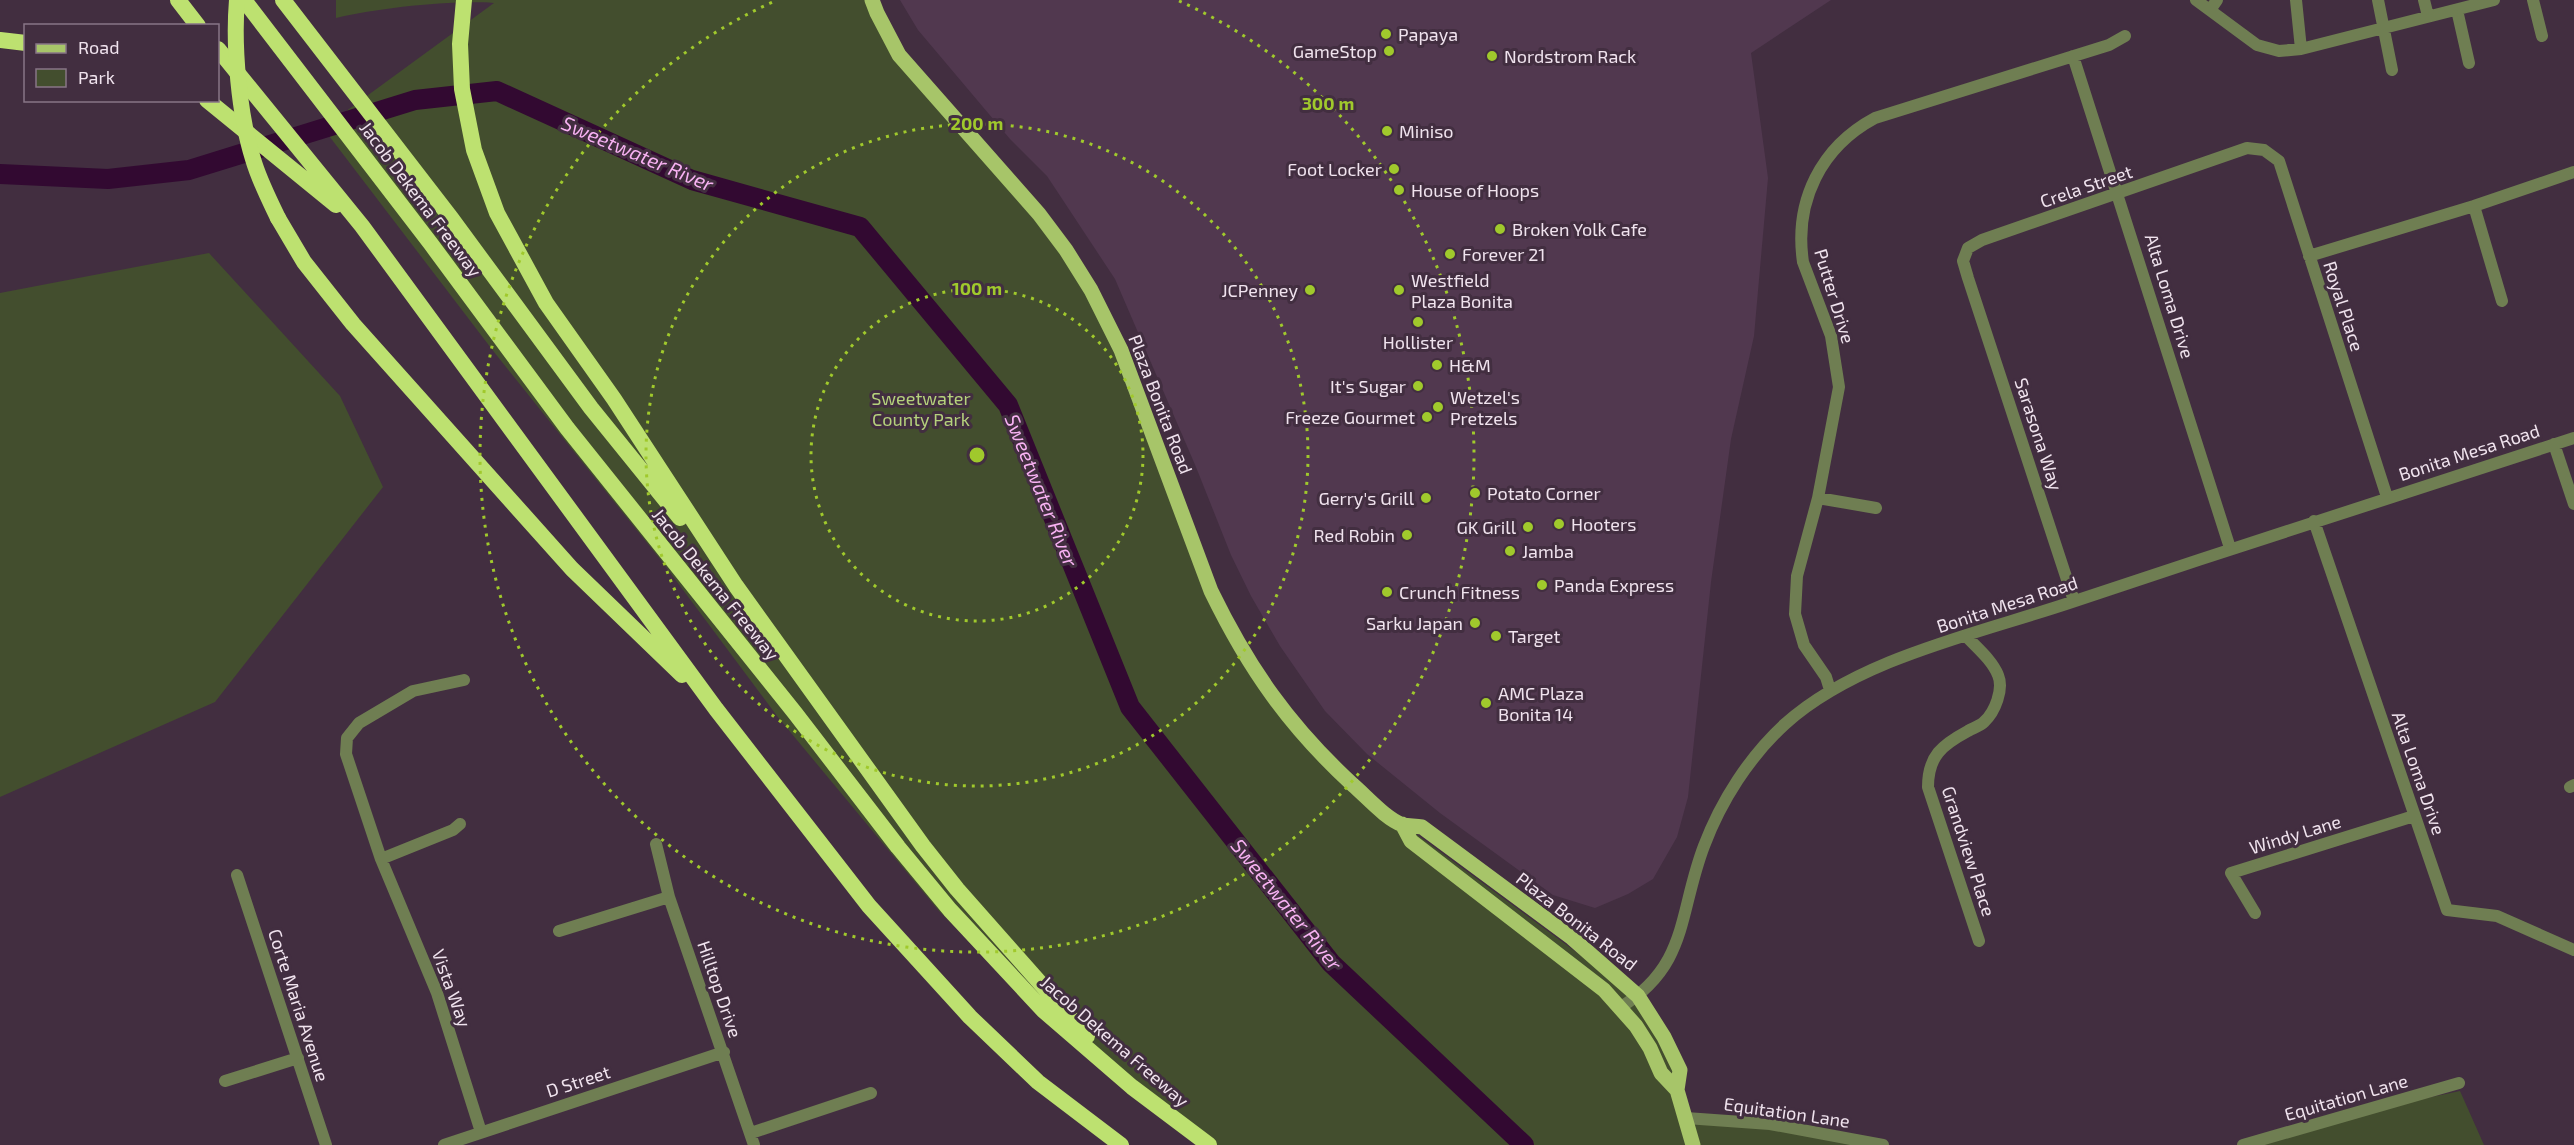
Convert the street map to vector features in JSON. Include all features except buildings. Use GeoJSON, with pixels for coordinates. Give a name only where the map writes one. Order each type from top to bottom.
{"type":"FeatureCollection","features":[{"type":"Feature","properties":{"kind":"highway"},"geometry":{"type":"LineString","coordinates":[[178,0],[196,23]]}},
{"type":"Feature","properties":{"kind":"highway"},"geometry":{"type":"LineString","coordinates":[[237,0],[238,67],[244,123],[252,159],[283,228],[304,262],[353,324],[572,569],[717,709]]}},
{"type":"Feature","properties":{"kind":"highway","name":"Jacob Dekema Freeway"},"geometry":{"type":"LineString","coordinates":[[244,0],[431,244],[567,428],[950,910],[1044,1011],[1132,1087],[1209,1145]]}},
{"type":"Feature","properties":{"kind":"highway"},"geometry":{"type":"LineString","coordinates":[[464,0],[460,44],[465,107],[474,150],[496,213],[546,303],[614,399],[736,586],[943,872],[1132,1087]]}},
{"type":"Feature","properties":{"kind":"highway"},"geometry":{"type":"LineString","coordinates":[[287,6],[452,218],[591,408],[736,586]]}},
{"type":"Feature","properties":{"kind":"highway"},"geometry":{"type":"LineString","coordinates":[[0,40],[24,43]]}},
{"type":"Feature","properties":{"kind":"highway"},"geometry":{"type":"LineString","coordinates":[[219,50],[362,226],[717,709],[869,906],[970,1017],[1038,1082],[1121,1145]]}},
{"type":"Feature","properties":{"kind":"highway"},"geometry":{"type":"LineString","coordinates":[[209,102],[362,226]]}},
{"type":"Feature","properties":{"kind":"main road","name":"Plaza Bonita Road"},"geometry":{"type":"LineString","coordinates":[[872,0],[899,55],[1039,214],[1066,250],[1091,290],[1121,350],[1211,591],[1229,627],[1268,692],[1289,720],[1324,758],[1369,799],[1402,824],[1411,841],[1604,990],[1636,1026],[1650,1048],[1661,1073],[1677,1089]]}},
{"type":"Feature","properties":{"kind":"main road","name":"Plaza Bonita Road"},"geometry":{"type":"LineString","coordinates":[[1402,824],[1422,827],[1572,938],[1638,996],[1664,1037],[1680,1070],[1677,1089],[1694,1145]]}},
{"type":"Feature","properties":{"kind":"street"},"geometry":{"type":"LineString","coordinates":[[2196,0],[2213,5],[2257,45],[2279,51],[2301,49],[2494,0]]}},
{"type":"Feature","properties":{"kind":"street"},"geometry":{"type":"LineString","coordinates":[[2296,0],[2301,49]]}},
{"type":"Feature","properties":{"kind":"street"},"geometry":{"type":"LineString","coordinates":[[2378,0],[2392,70]]}},
{"type":"Feature","properties":{"kind":"street"},"geometry":{"type":"LineString","coordinates":[[2424,0],[2428,16]]}},
{"type":"Feature","properties":{"kind":"street"},"geometry":{"type":"LineString","coordinates":[[2533,0],[2542,36]]}},
{"type":"Feature","properties":{"kind":"street"},"geometry":{"type":"LineString","coordinates":[[2457,10],[2469,63]]}},
{"type":"Feature","properties":{"kind":"street","name":"Putter Drive"},"geometry":{"type":"LineString","coordinates":[[1830,690],[1826,677],[1800,636],[1794,601],[1797,576],[1818,498],[1839,387],[1831,336],[1803,262],[1802,214],[1815,176],[1840,142],[1875,118],[2109,45],[2125,36]]}},
{"type":"Feature","properties":{"kind":"street","name":"Alta Loma Drive"},"geometry":{"type":"LineString","coordinates":[[2073,56],[2230,548]]}},
{"type":"Feature","properties":{"kind":"street","name":"Crela Street"},"geometry":{"type":"LineString","coordinates":[[1968,278],[1963,261],[1968,248],[1982,240],[2247,148]]}},
{"type":"Feature","properties":{"kind":"street","name":"Royal Place"},"geometry":{"type":"LineString","coordinates":[[2247,148],[2264,150],[2279,161],[2387,497]]}},
{"type":"Feature","properties":{"kind":"street"},"geometry":{"type":"LineString","coordinates":[[2309,256],[2474,206],[2574,172]]}},
{"type":"Feature","properties":{"kind":"street"},"geometry":{"type":"LineString","coordinates":[[2474,206],[2502,301]]}},
{"type":"Feature","properties":{"kind":"street","name":"Sarasona Way"},"geometry":{"type":"LineString","coordinates":[[1968,278],[2074,601]]}},
{"type":"Feature","properties":{"kind":"street","name":"Bonita Mesa Road"},"geometry":{"type":"LineString","coordinates":[[1619,1008],[1638,996],[1671,957],[1678,940],[1689,890],[1704,845],[1722,806],[1745,769],[1785,724],[1830,690],[1887,662],[2230,548],[2574,438]]}},
{"type":"Feature","properties":{"kind":"street"},"geometry":{"type":"LineString","coordinates":[[2554,444],[2574,504]]}},
{"type":"Feature","properties":{"kind":"street"},"geometry":{"type":"LineString","coordinates":[[1818,498],[1876,508]]}},
{"type":"Feature","properties":{"kind":"street","name":"Alta Loma Drive"},"geometry":{"type":"LineString","coordinates":[[2314,521],[2447,910],[2497,916],[2574,950]]}},
{"type":"Feature","properties":{"kind":"street","name":"Grandview Place"},"geometry":{"type":"LineString","coordinates":[[1966,636],[1992,664],[1999,677],[2000,692],[1984,722],[1948,742],[1938,752],[1931,765],[1928,787],[1979,941]]}},
{"type":"Feature","properties":{"kind":"street","name":"Vista Way"},"geometry":{"type":"LineString","coordinates":[[464,680],[413,691],[359,723],[347,738],[346,754],[381,859],[436,993],[481,1132]]}},
{"type":"Feature","properties":{"kind":"street","name":"Windy Lane"},"geometry":{"type":"LineString","coordinates":[[2255,913],[2232,873],[2414,816]]}},
{"type":"Feature","properties":{"kind":"street"},"geometry":{"type":"LineString","coordinates":[[381,859],[453,830],[460,824]]}},
{"type":"Feature","properties":{"kind":"street","name":"Hilltop Drive"},"geometry":{"type":"LineString","coordinates":[[656,844],[669,897],[752,1139]]}},
{"type":"Feature","properties":{"kind":"street","name":"Corte Maria Avenue"},"geometry":{"type":"LineString","coordinates":[[237,875],[326,1145]]}},
{"type":"Feature","properties":{"kind":"street"},"geometry":{"type":"LineString","coordinates":[[559,931],[669,897]]}},
{"type":"Feature","properties":{"kind":"street","name":"D Street"},"geometry":{"type":"LineString","coordinates":[[444,1145],[724,1052]]}},
{"type":"Feature","properties":{"kind":"street"},"geometry":{"type":"LineString","coordinates":[[225,1081],[298,1058]]}},
{"type":"Feature","properties":{"kind":"street","name":"Equitation Lane"},"geometry":{"type":"LineString","coordinates":[[2243,1145],[2459,1083]]}},
{"type":"Feature","properties":{"kind":"street"},"geometry":{"type":"LineString","coordinates":[[752,1139],[871,1093]]}},
{"type":"Feature","properties":{"kind":"street","name":"Equitation Lane"},"geometry":{"type":"LineString","coordinates":[[1686,1118],[1770,1124],[1883,1145]]}},
{"type":"Feature","properties":{"kind":"shaded area"},"geometry":{"type":"Polygon","coordinates":[[[900,0],[1831,0],[1751,53],[1768,178],[1754,336],[1731,439],[1711,582],[1688,797],[1677,837],[1653,879],[1628,894],[1595,908],[1553,895],[1440,813],[1367,754],[1325,711],[1280,646],[1251,596],[1231,555],[1196,467],[1115,279],[1047,176],[1010,139],[918,30],[900,0]]]}},
{"type":"Feature","properties":{"kind":"green space","name":"Sweetwater County Park"},"geometry":{"type":"Polygon","coordinates":[[[336,0],[872,0],[883,27],[1081,273],[1246,658],[1366,797],[1595,966],[1635,1001],[1665,1053],[1678,1084],[1688,1123],[1771,1124],[1879,1145],[1209,1145],[1043,1014],[939,911],[777,716],[660,559],[494,352],[323,128],[494,3],[415,6],[336,18],[336,0]]]}},
{"type":"Feature","properties":{"kind":"green space"},"geometry":{"type":"Polygon","coordinates":[[[209,253],[340,396],[383,487],[215,702],[0,797],[0,293],[209,253]]]}},
{"type":"Feature","properties":{"kind":"green space"},"geometry":{"type":"Polygon","coordinates":[[[2460,1091],[2484,1145],[2253,1145],[2408,1102],[2460,1091]]]}},
{"type":"Feature","properties":{"kind":"waterway","name":"Sweetwater River"},"geometry":{"type":"LineString","coordinates":[[0,174],[108,179],[189,170],[415,100],[497,91],[692,180],[860,227],[1008,405],[1130,707],[1331,963],[1524,1145]]}},
{"type":"Feature","properties":{"kind":"place","name":"Papaya"},"geometry":{"type":"Point","coordinates":[1386,34]}},
{"type":"Feature","properties":{"kind":"place","name":"GameStop"},"geometry":{"type":"Point","coordinates":[1389,51]}},
{"type":"Feature","properties":{"kind":"place","name":"Nordstrom Rack"},"geometry":{"type":"Point","coordinates":[1492,56]}},
{"type":"Feature","properties":{"kind":"place","name":"Miniso"},"geometry":{"type":"Point","coordinates":[1387,131]}},
{"type":"Feature","properties":{"kind":"place","name":"Foot Locker"},"geometry":{"type":"Point","coordinates":[1394,169]}},
{"type":"Feature","properties":{"kind":"place","name":"House of Hoops"},"geometry":{"type":"Point","coordinates":[1399,190]}},
{"type":"Feature","properties":{"kind":"place","name":"Broken Yolk Cafe"},"geometry":{"type":"Point","coordinates":[1500,229]}},
{"type":"Feature","properties":{"kind":"place","name":"Forever 21"},"geometry":{"type":"Point","coordinates":[1450,254]}},
{"type":"Feature","properties":{"kind":"place","name":"JCPenney"},"geometry":{"type":"Point","coordinates":[1310,290]}},
{"type":"Feature","properties":{"kind":"place","name":"Westfield Plaza Bonita"},"geometry":{"type":"Point","coordinates":[1399,290]}},
{"type":"Feature","properties":{"kind":"place","name":"Hollister"},"geometry":{"type":"Point","coordinates":[1418,322]}},
{"type":"Feature","properties":{"kind":"place","name":"H&M"},"geometry":{"type":"Point","coordinates":[1437,365]}},
{"type":"Feature","properties":{"kind":"place","name":"It's Sugar"},"geometry":{"type":"Point","coordinates":[1418,386]}},
{"type":"Feature","properties":{"kind":"place","name":"Wetzel's Pretzels"},"geometry":{"type":"Point","coordinates":[1438,407]}},
{"type":"Feature","properties":{"kind":"place","name":"Freeze Gourmet"},"geometry":{"type":"Point","coordinates":[1427,417]}},
{"type":"Feature","properties":{"kind":"place","name":"Potato Corner"},"geometry":{"type":"Point","coordinates":[1475,493]}},
{"type":"Feature","properties":{"kind":"place","name":"Gerry's Grill"},"geometry":{"type":"Point","coordinates":[1426,498]}},
{"type":"Feature","properties":{"kind":"place","name":"Hooters"},"geometry":{"type":"Point","coordinates":[1559,524]}},
{"type":"Feature","properties":{"kind":"place","name":"GK Grill"},"geometry":{"type":"Point","coordinates":[1528,527]}},
{"type":"Feature","properties":{"kind":"place","name":"Red Robin"},"geometry":{"type":"Point","coordinates":[1407,535]}},
{"type":"Feature","properties":{"kind":"place","name":"Jamba"},"geometry":{"type":"Point","coordinates":[1510,551]}},
{"type":"Feature","properties":{"kind":"place","name":"Panda Express"},"geometry":{"type":"Point","coordinates":[1542,585]}},
{"type":"Feature","properties":{"kind":"place","name":"Crunch Fitness"},"geometry":{"type":"Point","coordinates":[1387,592]}},
{"type":"Feature","properties":{"kind":"place","name":"Sarku Japan"},"geometry":{"type":"Point","coordinates":[1475,623]}},
{"type":"Feature","properties":{"kind":"place","name":"Target"},"geometry":{"type":"Point","coordinates":[1496,636]}},
{"type":"Feature","properties":{"kind":"place","name":"AMC Plaza Bonita 14"},"geometry":{"type":"Point","coordinates":[1486,703]}}]}
